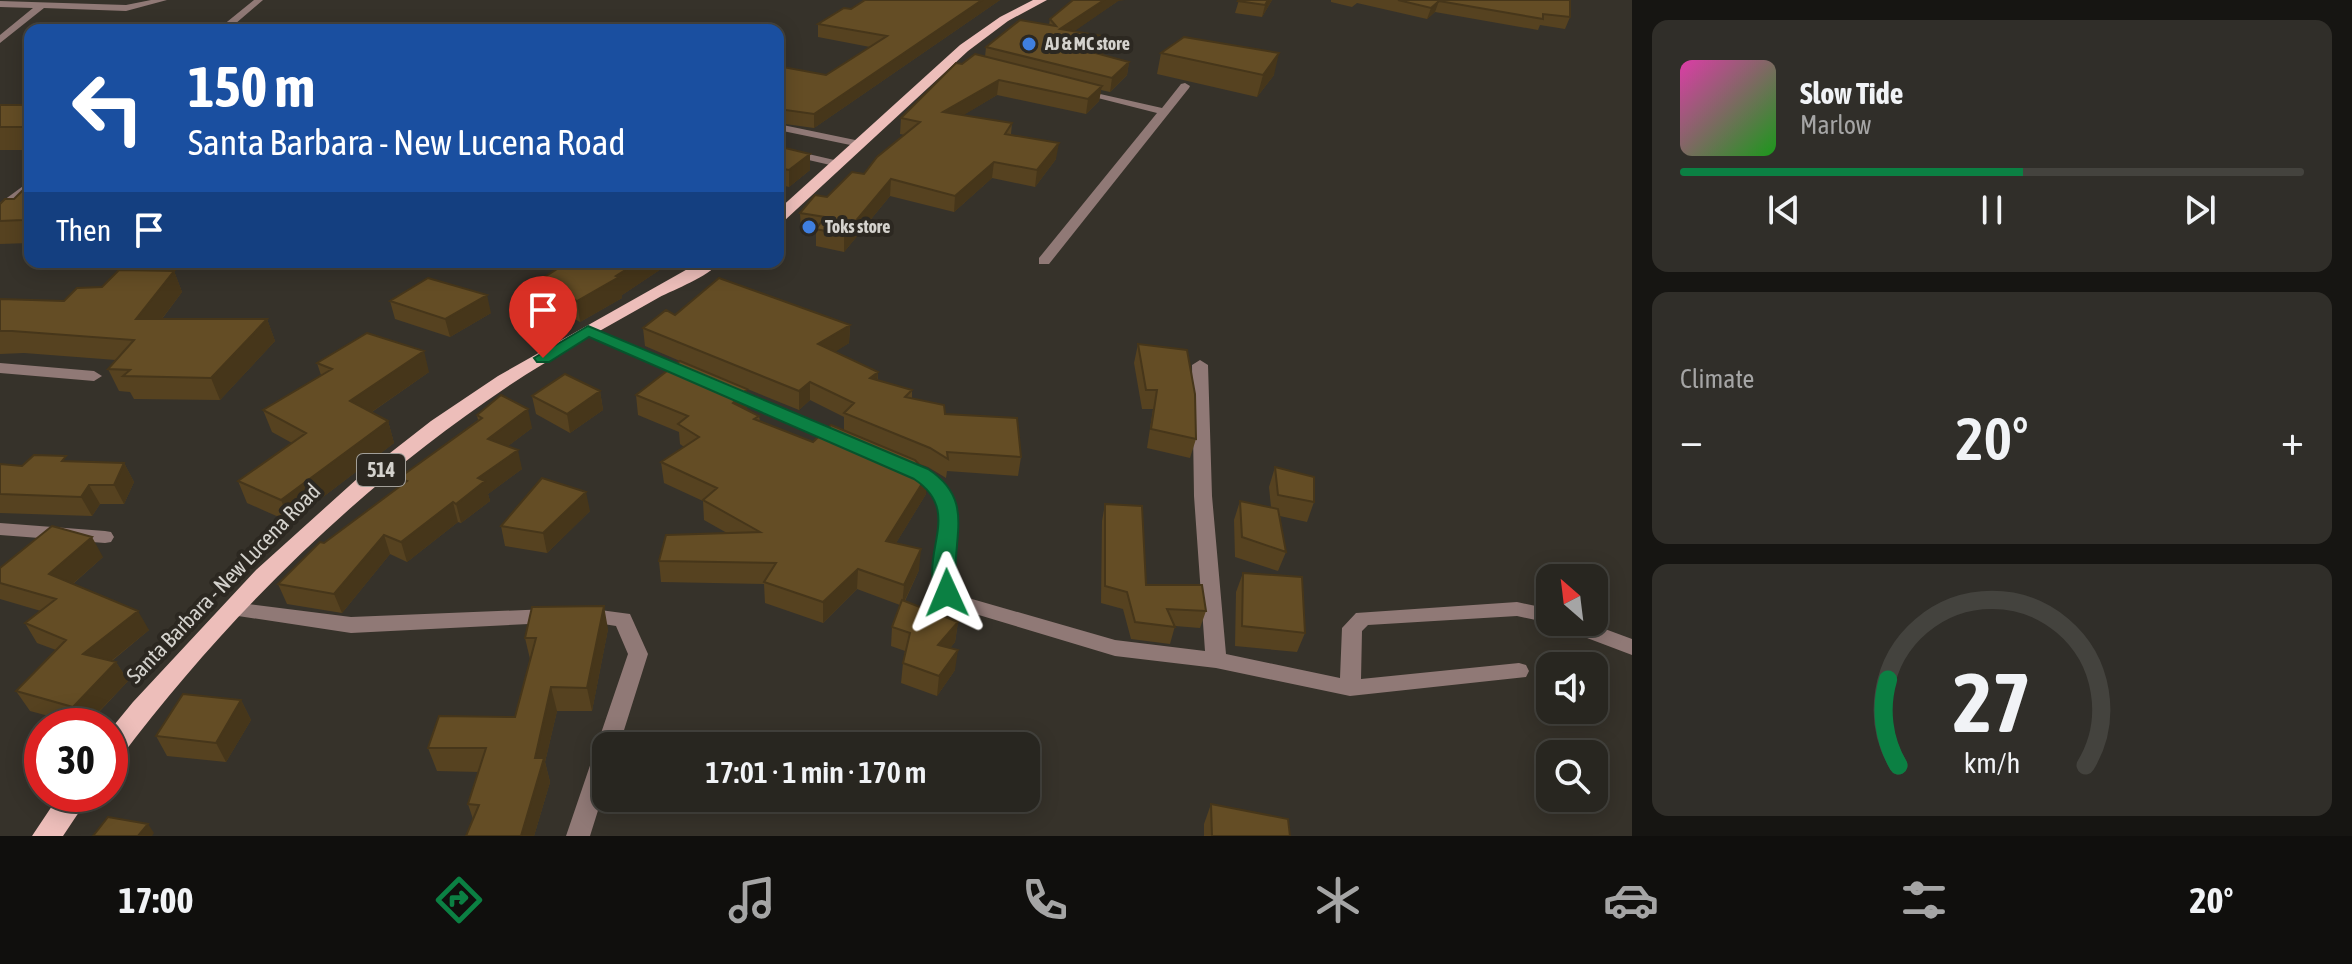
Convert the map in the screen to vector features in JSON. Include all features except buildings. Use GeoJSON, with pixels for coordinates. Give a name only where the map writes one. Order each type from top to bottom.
{"type":"FeatureCollection","features":[{"type":"Feature","properties":{"kind":"main road"},"geometry":{"type":"LineString","coordinates":[[784,213],[953,58],[1004,19],[1033,3]]}},
{"type":"Feature","properties":{"kind":"main road","name":"Santa Barbara - New Lucena Road"},"geometry":{"type":"LineString","coordinates":[[128,729],[232,609],[341,500],[475,399],[701,268]]}},
{"type":"Feature","properties":{"kind":"main road"},"geometry":{"type":"LineString","coordinates":[[46,836],[64,812]]}},
{"type":"Feature","properties":{"kind":"street"},"geometry":{"type":"LineString","coordinates":[[0,4],[126,8],[163,0]]}},
{"type":"Feature","properties":{"kind":"street"},"geometry":{"type":"LineString","coordinates":[[229,24],[259,0]]}},
{"type":"Feature","properties":{"kind":"street"},"geometry":{"type":"LineString","coordinates":[[0,40],[41,6]]}},
{"type":"Feature","properties":{"kind":"street"},"geometry":{"type":"LineString","coordinates":[[953,58],[968,62]]}},
{"type":"Feature","properties":{"kind":"street"},"geometry":{"type":"LineString","coordinates":[[1044,261],[1185,86]]}},
{"type":"Feature","properties":{"kind":"street"},"geometry":{"type":"LineString","coordinates":[[1073,89],[1164,112]]}},
{"type":"Feature","properties":{"kind":"street"},"geometry":{"type":"LineString","coordinates":[[0,209],[24,190]]}},
{"type":"Feature","properties":{"kind":"street"},"geometry":{"type":"LineString","coordinates":[[588,331],[861,448]]}},
{"type":"Feature","properties":{"kind":"street"},"geometry":{"type":"LineString","coordinates":[[1200,365],[1203,496],[1216,660]]}},
{"type":"Feature","properties":{"kind":"street"},"geometry":{"type":"LineString","coordinates":[[0,368],[94,376]]}},
{"type":"Feature","properties":{"kind":"street"},"geometry":{"type":"LineString","coordinates":[[897,463],[939,486],[949,506],[944,579],[947,593],[959,602],[1115,648],[1216,660],[1350,688],[1519,671]]}},
{"type":"Feature","properties":{"kind":"street"},"geometry":{"type":"LineString","coordinates":[[0,529],[105,537]]}},
{"type":"Feature","properties":{"kind":"street"},"geometry":{"type":"LineString","coordinates":[[232,609],[351,625],[553,615],[623,619],[638,654],[613,732]]}},
{"type":"Feature","properties":{"kind":"street"},"geometry":{"type":"LineString","coordinates":[[1350,688],[1352,628],[1363,618],[1517,609],[1536,613]]}},
{"type":"Feature","properties":{"kind":"street"},"geometry":{"type":"LineString","coordinates":[[1603,636],[1632,647]]}},
{"type":"Feature","properties":{"kind":"street"},"geometry":{"type":"LineString","coordinates":[[578,836],[592,794]]}},
{"type":"Feature","properties":{"kind":"lane"},"geometry":{"type":"LineString","coordinates":[[784,128],[860,144]]}},
{"type":"Feature","properties":{"kind":"lane"},"geometry":{"type":"LineString","coordinates":[[784,151],[839,164]]}},
{"type":"Feature","properties":{"kind":"place","name":"AJ & MC store"},"geometry":{"type":"Point","coordinates":[1029,44]}},
{"type":"Feature","properties":{"kind":"place","name":"Toks store"},"geometry":{"type":"Point","coordinates":[809,227]}},
{"type":"Feature","properties":{"kind":"route"},"geometry":{"type":"LineString","coordinates":[[543,358],[588,331],[921,474],[939,486],[949,506],[944,579],[947,593]]}}]}
